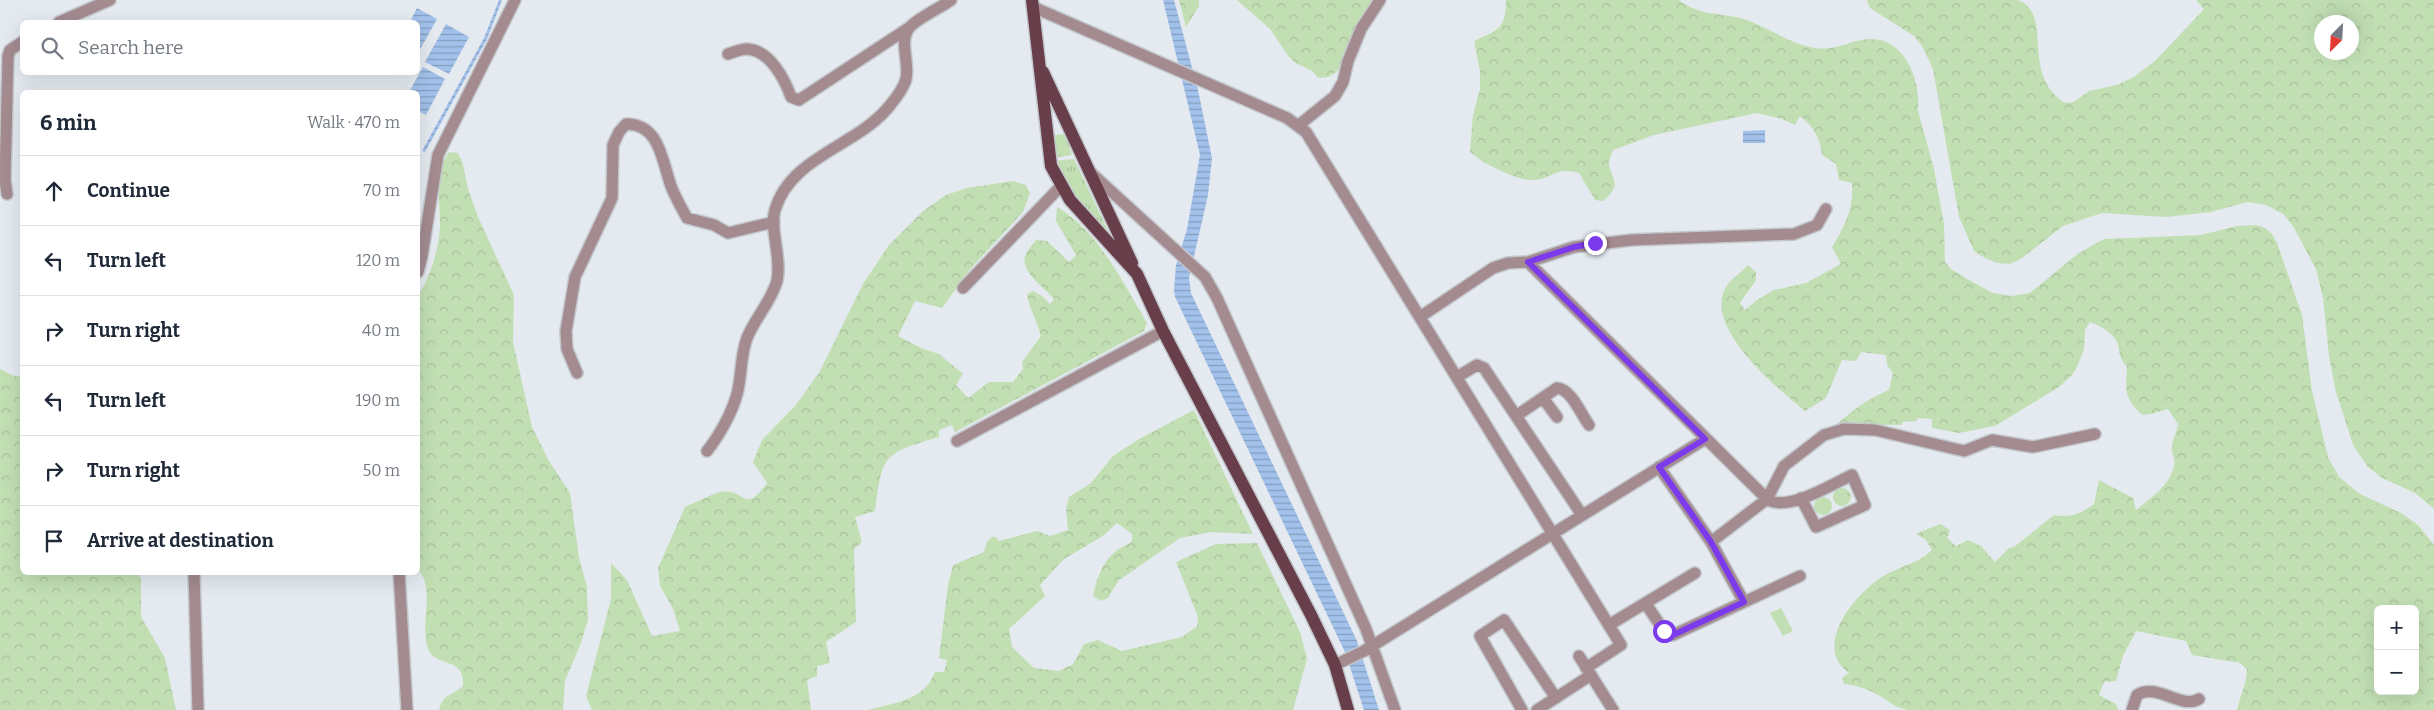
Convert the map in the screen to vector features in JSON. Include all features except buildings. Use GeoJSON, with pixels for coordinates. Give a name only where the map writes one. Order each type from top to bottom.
{"type":"FeatureCollection","features":[{"type":"Feature","properties":{"kind":"main road"},"geometry":{"type":"LineString","coordinates":[[1032,4],[1051,166],[1070,200],[1137,274]]}},
{"type":"Feature","properties":{"kind":"main road"},"geometry":{"type":"LineString","coordinates":[[1039,62],[1163,331],[1339,663],[1348,710]]}},
{"type":"Feature","properties":{"kind":"street"},"geometry":{"type":"LineString","coordinates":[[64,20],[110,0]]}},
{"type":"Feature","properties":{"kind":"street"},"geometry":{"type":"LineString","coordinates":[[420,264],[438,155],[515,0]]}},
{"type":"Feature","properties":{"kind":"street"},"geometry":{"type":"LineString","coordinates":[[728,54],[746,49],[758,53],[777,69],[785,80],[791,97],[799,100],[951,0]]}},
{"type":"Feature","properties":{"kind":"street"},"geometry":{"type":"LineString","coordinates":[[1299,124],[1334,96],[1343,82],[1344,72],[1361,29],[1380,0]]}},
{"type":"Feature","properties":{"kind":"street"},"geometry":{"type":"LineString","coordinates":[[1032,4],[1299,124],[1306,132],[1621,644],[1556,698],[1537,710]]}},
{"type":"Feature","properties":{"kind":"street"},"geometry":{"type":"LineString","coordinates":[[707,451],[715,441],[737,395],[742,356],[748,337],[776,282],[779,258],[774,212],[792,179],[809,165],[868,126],[894,100],[906,77],[905,44],[906,34],[911,26]]}},
{"type":"Feature","properties":{"kind":"street"},"geometry":{"type":"LineString","coordinates":[[7,194],[5,180],[8,56],[10,50],[20,43]]}},
{"type":"Feature","properties":{"kind":"street"},"geometry":{"type":"LineString","coordinates":[[577,373],[567,348],[566,331],[575,277],[612,198],[613,145],[619,132],[626,124],[637,124],[655,138],[671,186],[687,218],[714,225],[728,233],[774,222]]}},
{"type":"Feature","properties":{"kind":"street"},"geometry":{"type":"LineString","coordinates":[[1089,171],[1194,265],[1205,277],[1217,298],[1395,710]]}},
{"type":"Feature","properties":{"kind":"street"},"geometry":{"type":"LineString","coordinates":[[963,288],[1061,186]]}},
{"type":"Feature","properties":{"kind":"street"},"geometry":{"type":"LineString","coordinates":[[1420,317],[1493,268],[1516,262],[1528,262],[1574,247],[1595,243],[1794,234],[1817,225],[1826,210]]}},
{"type":"Feature","properties":{"kind":"street"},"geometry":{"type":"LineString","coordinates":[[1528,262],[1705,439],[1772,503],[1783,503],[1801,498],[1852,475],[1864,505],[1816,527],[1801,498]]}},
{"type":"Feature","properties":{"kind":"street"},"geometry":{"type":"LineString","coordinates":[[956,441],[1163,331]]}},
{"type":"Feature","properties":{"kind":"street"},"geometry":{"type":"LineString","coordinates":[[1457,377],[1477,365],[1484,368],[1582,515]]}},
{"type":"Feature","properties":{"kind":"street"},"geometry":{"type":"LineString","coordinates":[[1516,416],[1557,388],[1565,390],[1589,424]]}},
{"type":"Feature","properties":{"kind":"street"},"geometry":{"type":"LineString","coordinates":[[1542,398],[1557,418]]}},
{"type":"Feature","properties":{"kind":"street"},"geometry":{"type":"LineString","coordinates":[[1711,542],[1767,499],[1784,466],[1824,436],[1844,429],[1875,430],[1964,451],[1992,440],[2033,447],[2095,434]]}},
{"type":"Feature","properties":{"kind":"street"},"geometry":{"type":"LineString","coordinates":[[1339,663],[1368,648],[1705,439]]}},
{"type":"Feature","properties":{"kind":"street"},"geometry":{"type":"LineString","coordinates":[[1659,467],[1711,542],[1744,602]]}},
{"type":"Feature","properties":{"kind":"street"},"geometry":{"type":"LineString","coordinates":[[1609,625],[1694,573]]}},
{"type":"Feature","properties":{"kind":"street"},"geometry":{"type":"LineString","coordinates":[[194,575],[198,710]]}},
{"type":"Feature","properties":{"kind":"street"},"geometry":{"type":"LineString","coordinates":[[400,575],[408,710]]}},
{"type":"Feature","properties":{"kind":"street"},"geometry":{"type":"LineString","coordinates":[[1646,604],[1664,631],[1673,635],[1800,576]]}},
{"type":"Feature","properties":{"kind":"street"},"geometry":{"type":"LineString","coordinates":[[1522,710],[1480,636],[1504,620],[1556,698]]}},
{"type":"Feature","properties":{"kind":"street"},"geometry":{"type":"LineString","coordinates":[[1579,656],[1613,710]]}},
{"type":"Feature","properties":{"kind":"street"},"geometry":{"type":"LineString","coordinates":[[2132,710],[2137,695],[2150,690],[2187,704],[2195,703],[2199,699]]}},
{"type":"Feature","properties":{"kind":"green space"},"geometry":{"type":"Polygon","coordinates":[[[1179,0],[1199,0],[1199,6],[1186,27],[1179,0]]]}},
{"type":"Feature","properties":{"kind":"green space"},"geometry":{"type":"Polygon","coordinates":[[[1237,0],[1373,0],[1341,67],[1331,75],[1318,78],[1312,71],[1289,57],[1270,29],[1237,0]]]}},
{"type":"Feature","properties":{"kind":"green space"},"geometry":{"type":"Polygon","coordinates":[[[1506,0],[1679,0],[1692,8],[1746,20],[1805,46],[1822,49],[1871,39],[1883,41],[1894,46],[1909,64],[1914,75],[1917,88],[1918,111],[1934,169],[1944,224],[1945,262],[1951,269],[1993,293],[2011,296],[2030,293],[2079,253],[2104,239],[2201,235],[2237,226],[2256,225],[2265,228],[2272,234],[2277,243],[2302,315],[2312,391],[2328,457],[2339,477],[2360,494],[2401,513],[2418,525],[2434,545],[2434,710],[2237,710],[2247,674],[2247,669],[2240,663],[2192,655],[2186,641],[2136,631],[2123,656],[2116,681],[2104,682],[2099,695],[2116,704],[2118,710],[1907,710],[1870,691],[1844,684],[1842,678],[1849,673],[1838,661],[1834,648],[1840,623],[1856,600],[1876,581],[1921,558],[1932,550],[1926,540],[1916,534],[1940,524],[1950,530],[1947,538],[1956,546],[1968,540],[1981,546],[1995,562],[2009,548],[2014,547],[2054,515],[2065,516],[2075,514],[2094,504],[2099,480],[2133,498],[2136,510],[2159,491],[2172,473],[2175,462],[2172,448],[2178,424],[2168,409],[2142,415],[2132,403],[2127,393],[2127,367],[2121,357],[2117,341],[2107,330],[2090,322],[2085,330],[2084,349],[2072,375],[2059,387],[1995,426],[1959,433],[1932,428],[1932,419],[1918,418],[1916,421],[1903,422],[1902,425],[1837,424],[1862,405],[1889,390],[1893,373],[1887,365],[1886,355],[1861,352],[1856,361],[1842,360],[1826,398],[1805,411],[1778,388],[1746,356],[1733,338],[1724,320],[1721,303],[1726,287],[1748,265],[1756,272],[1756,280],[1740,303],[1745,310],[1774,290],[1806,283],[1841,264],[1832,247],[1848,217],[1852,201],[1852,183],[1839,180],[1836,164],[1822,155],[1820,143],[1813,129],[1800,116],[1795,125],[1782,119],[1757,113],[1654,135],[1613,150],[1609,163],[1615,184],[1609,196],[1603,201],[1595,200],[1579,173],[1564,171],[1534,180],[1519,178],[1491,166],[1470,152],[1473,115],[1480,89],[1480,71],[1474,41],[1495,31],[1502,23],[1506,0]]]}},
{"type":"Feature","properties":{"kind":"green space"},"geometry":{"type":"Polygon","coordinates":[[[1867,0],[2018,0],[2029,8],[2034,18],[2043,76],[2051,91],[2065,103],[2074,102],[2089,91],[2117,85],[2134,77],[2156,60],[2204,9],[2196,0],[2434,0],[2434,509],[2415,493],[2382,478],[2368,467],[2353,445],[2336,392],[2329,357],[2323,298],[2316,269],[2293,226],[2283,214],[2266,205],[2247,202],[2211,212],[2166,217],[2102,213],[2063,226],[2022,258],[2010,264],[1997,263],[1974,251],[1959,217],[1933,69],[1922,46],[1914,36],[1870,8],[1867,0]]]}},
{"type":"Feature","properties":{"kind":"green space"},"geometry":{"type":"Polygon","coordinates":[[[1065,134],[1072,155],[1053,158],[1052,135],[1065,134]]]}},
{"type":"Feature","properties":{"kind":"green space"},"geometry":{"type":"Polygon","coordinates":[[[449,152],[458,153],[478,217],[514,295],[513,342],[532,427],[549,461],[570,493],[579,558],[587,587],[588,620],[581,643],[565,681],[563,710],[439,710],[446,697],[463,686],[460,670],[437,659],[428,649],[425,629],[426,587],[420,572],[420,292],[427,280],[438,243],[440,225],[438,187],[444,160],[449,152]]]}},
{"type":"Feature","properties":{"kind":"green space"},"geometry":{"type":"Polygon","coordinates":[[[1074,159],[1109,233],[1074,196],[1054,161],[1074,159]]]}},
{"type":"Feature","properties":{"kind":"green space"},"geometry":{"type":"Polygon","coordinates":[[[1013,181],[1026,185],[1030,193],[1023,212],[971,268],[942,308],[915,301],[898,336],[921,348],[939,354],[963,374],[956,385],[968,398],[989,382],[1013,382],[1023,369],[1022,362],[1041,336],[1027,294],[1033,291],[1050,304],[1054,299],[1030,274],[1025,263],[1025,257],[1036,240],[1047,241],[1069,262],[1076,255],[1056,221],[1057,207],[1072,217],[1097,243],[1119,275],[1147,323],[1144,331],[955,432],[952,425],[939,430],[939,437],[906,448],[889,459],[880,478],[875,511],[855,517],[862,542],[854,549],[856,622],[826,642],[830,663],[817,666],[817,676],[807,680],[811,710],[592,710],[586,696],[611,599],[611,563],[627,580],[652,636],[680,631],[673,609],[660,586],[658,568],[685,507],[721,492],[729,492],[748,499],[753,498],[759,493],[767,483],[753,462],[762,440],[795,406],[819,373],[863,284],[889,245],[923,211],[946,195],[967,188],[1013,181]]]}},
{"type":"Feature","properties":{"kind":"green space"},"geometry":{"type":"Polygon","coordinates":[[[0,369],[14,376],[20,376],[20,575],[139,575],[141,580],[141,617],[165,658],[176,710],[0,710],[0,369]]]}},
{"type":"Feature","properties":{"kind":"green space"},"geometry":{"type":"Polygon","coordinates":[[[1194,410],[1253,534],[1212,532],[1180,538],[1118,581],[1108,598],[1101,601],[1093,596],[1103,566],[1110,556],[1132,541],[1132,534],[1117,523],[1103,536],[1064,559],[1040,585],[1045,596],[1009,629],[1012,647],[1034,668],[1059,671],[1073,664],[1084,644],[1098,640],[1122,651],[1182,637],[1197,626],[1198,617],[1176,562],[1216,544],[1257,543],[1300,632],[1307,659],[1293,710],[868,710],[916,695],[930,682],[935,672],[944,672],[947,660],[939,658],[948,585],[953,565],[984,552],[987,542],[992,537],[996,537],[999,541],[1037,531],[1050,536],[1068,530],[1066,510],[1069,497],[1091,483],[1113,456],[1139,439],[1194,410]]]}},
{"type":"Feature","properties":{"kind":"green space"},"geometry":{"type":"Polygon","coordinates":[[[1838,488],[1846,488],[1851,493],[1849,504],[1838,506],[1833,501],[1833,493],[1838,488]]]}},
{"type":"Feature","properties":{"kind":"green space"},"geometry":{"type":"Polygon","coordinates":[[[1819,497],[1827,497],[1832,502],[1830,513],[1819,515],[1814,510],[1814,502],[1819,497]]]}},
{"type":"Feature","properties":{"kind":"green space"},"geometry":{"type":"Polygon","coordinates":[[[1781,608],[1793,631],[1783,636],[1770,613],[1781,608]]]}},
{"type":"Feature","properties":{"kind":"water"},"geometry":{"type":"Polygon","coordinates":[[[499,0],[502,0],[487,39],[425,152],[422,151],[484,38],[499,0]]]}},
{"type":"Feature","properties":{"kind":"water"},"geometry":{"type":"Polygon","coordinates":[[[1163,0],[1174,0],[1198,90],[1212,158],[1208,195],[1189,278],[1191,293],[1357,641],[1379,710],[1364,710],[1345,652],[1175,297],[1176,265],[1187,229],[1200,155],[1163,0]]]}},
{"type":"Feature","properties":{"kind":"water"},"geometry":{"type":"Polygon","coordinates":[[[417,8],[437,19],[420,49],[420,20],[411,20],[417,8]]]}},
{"type":"Feature","properties":{"kind":"water"},"geometry":{"type":"Polygon","coordinates":[[[446,24],[469,37],[449,74],[425,62],[446,24]]]}},
{"type":"Feature","properties":{"kind":"water"},"geometry":{"type":"Polygon","coordinates":[[[423,67],[445,79],[426,115],[420,112],[420,90],[410,90],[423,67]]]}},
{"type":"Feature","properties":{"kind":"water"},"geometry":{"type":"Polygon","coordinates":[[[1765,130],[1765,143],[1743,143],[1743,131],[1765,130]]]}},
{"type":"Feature","properties":{"kind":"route"},"geometry":{"type":"LineString","coordinates":[[1595,243],[1574,247],[1528,262],[1651,382],[1660,394],[1705,439],[1659,467],[1711,542],[1744,602],[1673,635],[1664,631]]}}]}
